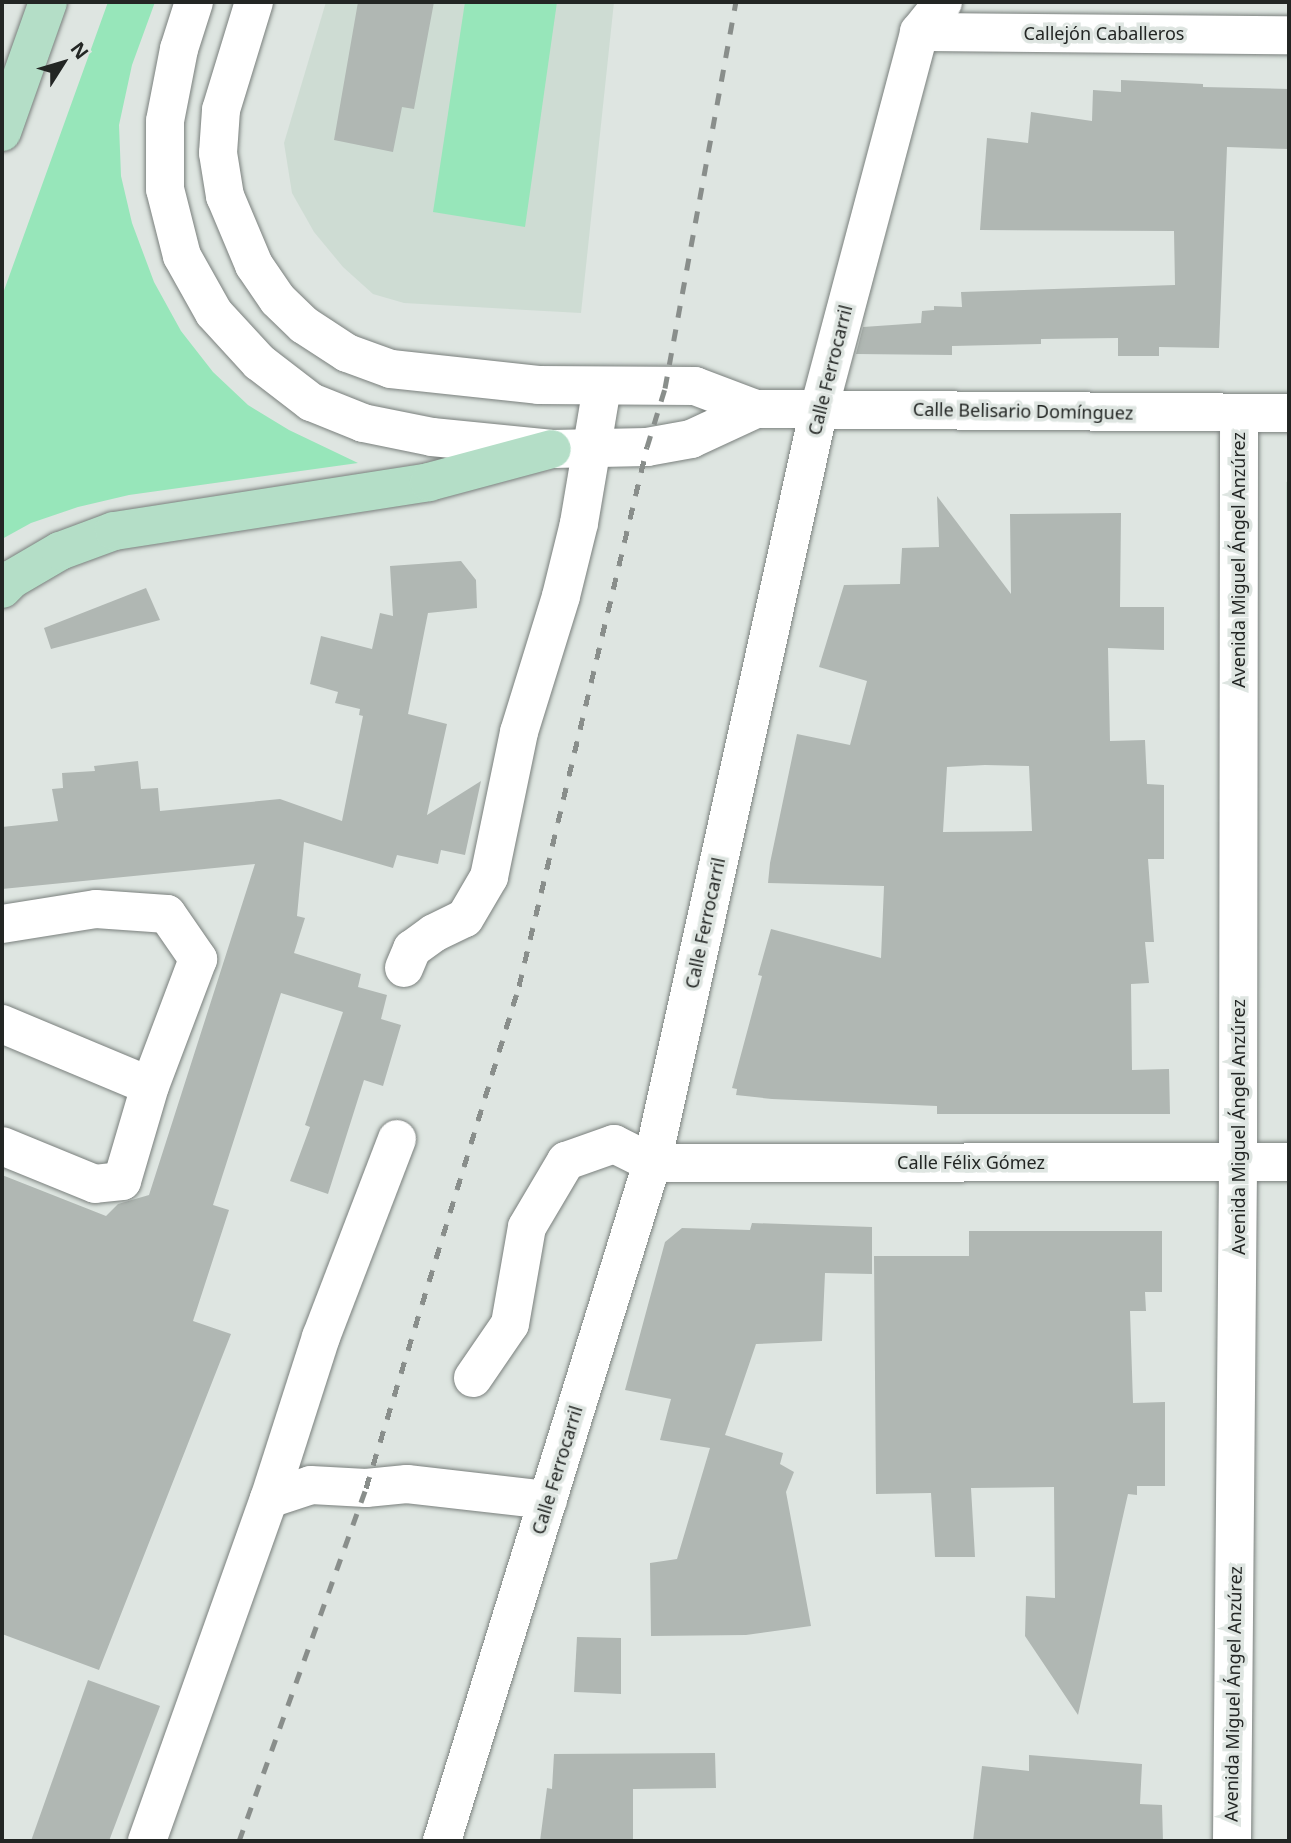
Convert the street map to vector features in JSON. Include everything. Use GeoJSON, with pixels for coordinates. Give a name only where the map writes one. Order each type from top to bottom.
{"type":"FeatureCollection","features":[{"type":"Feature","properties":{"kind":"main road"},"geometry":{"type":"LineString","coordinates":[[2,132],[48,2]]}},
{"type":"Feature","properties":{"kind":"main road"},"geometry":{"type":"LineString","coordinates":[[2,590],[12,579],[60,551],[114,531],[429,482],[552,449]]}},
{"type":"Feature","properties":{"kind":"street"},"geometry":{"type":"LineString","coordinates":[[194,2],[179,49],[165,121],[165,189],[182,256],[214,313],[259,362],[311,402],[363,423],[432,437],[552,449],[647,447],[691,439],[757,409]]}},
{"type":"Feature","properties":{"kind":"street"},"geometry":{"type":"LineString","coordinates":[[254,2],[222,110],[218,153],[225,196],[254,265],[278,300],[304,325],[347,353],[390,369],[538,385],[695,386],[757,409]]}},
{"type":"Feature","properties":{"kind":"street","name":"Calle Ferrocarril"},"geometry":{"type":"LineString","coordinates":[[442,1841],[652,1163],[818,409],[919,32],[943,2]]}},
{"type":"Feature","properties":{"kind":"street","name":"Callejón Caballeros"},"geometry":{"type":"LineString","coordinates":[[919,32],[1289,35]]}},
{"type":"Feature","properties":{"kind":"street"},"geometry":{"type":"LineString","coordinates":[[404,968],[412,949],[434,933],[466,918],[489,877],[519,732],[561,596],[594,449],[603,387]]}},
{"type":"Feature","properties":{"kind":"street","name":"Calle Belisario Domínguez"},"geometry":{"type":"LineString","coordinates":[[757,409],[1289,413]]}},
{"type":"Feature","properties":{"kind":"street","name":"Avenida Miguel Ángel Anzúrez"},"geometry":{"type":"LineString","coordinates":[[1232,1841],[1238,1162],[1239,414]]}},
{"type":"Feature","properties":{"kind":"street"},"geometry":{"type":"LineString","coordinates":[[2,924],[96,909],[167,914],[198,958],[150,1086],[122,1181],[95,1184],[2,1146]]}},
{"type":"Feature","properties":{"kind":"street"},"geometry":{"type":"LineString","coordinates":[[2,1024],[150,1086]]}},
{"type":"Feature","properties":{"kind":"street"},"geometry":{"type":"LineString","coordinates":[[147,1841],[269,1499],[321,1337],[397,1139]]}},
{"type":"Feature","properties":{"kind":"street"},"geometry":{"type":"LineString","coordinates":[[473,1378],[510,1324],[527,1227],[566,1161],[614,1144],[652,1163]]}},
{"type":"Feature","properties":{"kind":"street","name":"Calle Félix Gómez"},"geometry":{"type":"LineString","coordinates":[[652,1163],[1289,1162]]}},
{"type":"Feature","properties":{"kind":"street"},"geometry":{"type":"LineString","coordinates":[[269,1499],[311,1485],[366,1488],[407,1484],[548,1500]]}},
{"type":"Feature","properties":{"kind":"shaded area"},"geometry":{"type":"Polygon","coordinates":[[[326,2],[614,2],[581,313],[404,303],[373,294],[343,267],[314,232],[292,193],[284,143],[326,2]]]}},
{"type":"Feature","properties":{"kind":"shaded area"},"geometry":{"type":"Polygon","coordinates":[[[1289,481],[1289,1089],[1286,482],[1289,481]]]}},
{"type":"Feature","properties":{"kind":"green space"},"geometry":{"type":"Polygon","coordinates":[[[108,2],[155,2],[132,65],[119,125],[121,176],[132,223],[154,282],[181,331],[213,372],[248,405],[289,430],[358,463],[129,495],[78,507],[31,523],[2,539],[2,296],[108,2]]]}},
{"type":"Feature","properties":{"kind":"green space"},"geometry":{"type":"Polygon","coordinates":[[[465,2],[557,2],[525,227],[433,212],[465,2]]]}},
{"type":"Feature","properties":{"kind":"building"},"geometry":{"type":"Polygon","coordinates":[[[358,2],[434,2],[414,109],[402,107],[393,152],[334,140],[358,2]]]}},
{"type":"Feature","properties":{"kind":"building"},"geometry":{"type":"Polygon","coordinates":[[[1121,80],[1203,84],[1203,87],[1289,89],[1289,149],[1227,147],[1219,348],[1159,347],[1159,356],[1118,356],[1118,338],[1041,339],[1041,344],[952,346],[952,355],[856,354],[863,327],[921,323],[922,311],[934,310],[934,306],[962,307],[961,292],[1175,285],[1174,231],[980,230],[987,138],[1028,143],[1031,112],[1092,121],[1093,90],[1121,92],[1121,80]]]}},
{"type":"Feature","properties":{"kind":"building"},"geometry":{"type":"Polygon","coordinates":[[[937,496],[1011,594],[1010,514],[1121,513],[1120,607],[1164,607],[1164,650],[1108,648],[1110,741],[1145,740],[1147,784],[1164,785],[1164,859],[1148,859],[1154,942],[1145,942],[1149,983],[1131,984],[1132,1070],[1169,1069],[1170,1114],[937,1114],[937,1106],[772,1099],[736,1095],[737,1089],[732,1088],[762,976],[758,975],[771,929],[881,958],[884,886],[768,883],[770,863],[797,734],[850,745],[867,681],[819,667],[844,585],[900,584],[902,548],[939,547],[937,496]],[[1029,766],[947,767],[943,832],[1032,831],[1029,766]]]}},
{"type":"Feature","properties":{"kind":"building"},"geometry":{"type":"Polygon","coordinates":[[[461,561],[476,580],[477,608],[428,613],[408,714],[447,724],[427,815],[481,781],[465,855],[441,850],[438,864],[397,855],[393,868],[304,842],[297,916],[305,918],[294,953],[361,974],[358,987],[387,995],[381,1019],[401,1025],[383,1086],[364,1080],[328,1194],[290,1181],[310,1127],[305,1125],[343,1012],[281,993],[213,1205],[229,1210],[193,1321],[231,1334],[99,1670],[2,1634],[2,1175],[106,1216],[118,1204],[149,1195],[255,864],[2,889],[2,827],[58,821],[52,789],[63,788],[62,773],[95,771],[94,766],[138,761],[141,789],[158,788],[160,811],[280,799],[342,821],[363,716],[359,715],[360,709],[335,703],[338,692],[310,684],[321,636],[372,649],[380,613],[393,616],[390,566],[461,561]]]}},
{"type":"Feature","properties":{"kind":"building"},"geometry":{"type":"Polygon","coordinates":[[[146,588],[160,620],[51,649],[44,628],[146,588]]]}},
{"type":"Feature","properties":{"kind":"building"},"geometry":{"type":"Polygon","coordinates":[[[752,1223],[872,1227],[872,1274],[825,1273],[822,1341],[756,1344],[725,1435],[783,1453],[780,1464],[794,1472],[786,1492],[811,1626],[746,1635],[651,1636],[650,1563],[677,1559],[710,1448],[660,1440],[671,1399],[625,1390],[665,1242],[682,1228],[750,1230],[752,1223]]]}},
{"type":"Feature","properties":{"kind":"building"},"geometry":{"type":"Polygon","coordinates":[[[969,1231],[1162,1231],[1162,1292],[1145,1292],[1146,1311],[1130,1311],[1133,1403],[1165,1402],[1165,1486],[1137,1486],[1137,1495],[1128,1494],[1078,1715],[1025,1636],[1026,1596],[1055,1598],[1054,1487],[971,1488],[975,1557],[935,1557],[931,1493],[876,1494],[874,1256],[969,1256],[969,1231]]]}},
{"type":"Feature","properties":{"kind":"building"},"geometry":{"type":"Polygon","coordinates":[[[577,1637],[621,1638],[621,1694],[574,1692],[577,1637]]]}},
{"type":"Feature","properties":{"kind":"building"},"geometry":{"type":"Polygon","coordinates":[[[88,1680],[160,1706],[109,1841],[31,1841],[88,1680]]]}},
{"type":"Feature","properties":{"kind":"building"},"geometry":{"type":"Polygon","coordinates":[[[715,1753],[716,1788],[633,1789],[633,1841],[540,1841],[547,1788],[552,1789],[554,1754],[715,1753]]]}},
{"type":"Feature","properties":{"kind":"building"},"geometry":{"type":"Polygon","coordinates":[[[1029,1755],[1142,1764],[1140,1804],[1162,1805],[1163,1841],[973,1841],[982,1766],[1029,1771],[1029,1755]]]}},
{"type":"Feature","properties":{"kind":"railway"},"geometry":{"type":"LineString","coordinates":[[239,1841],[366,1488],[519,986],[647,447],[665,388],[736,2]]}}]}
